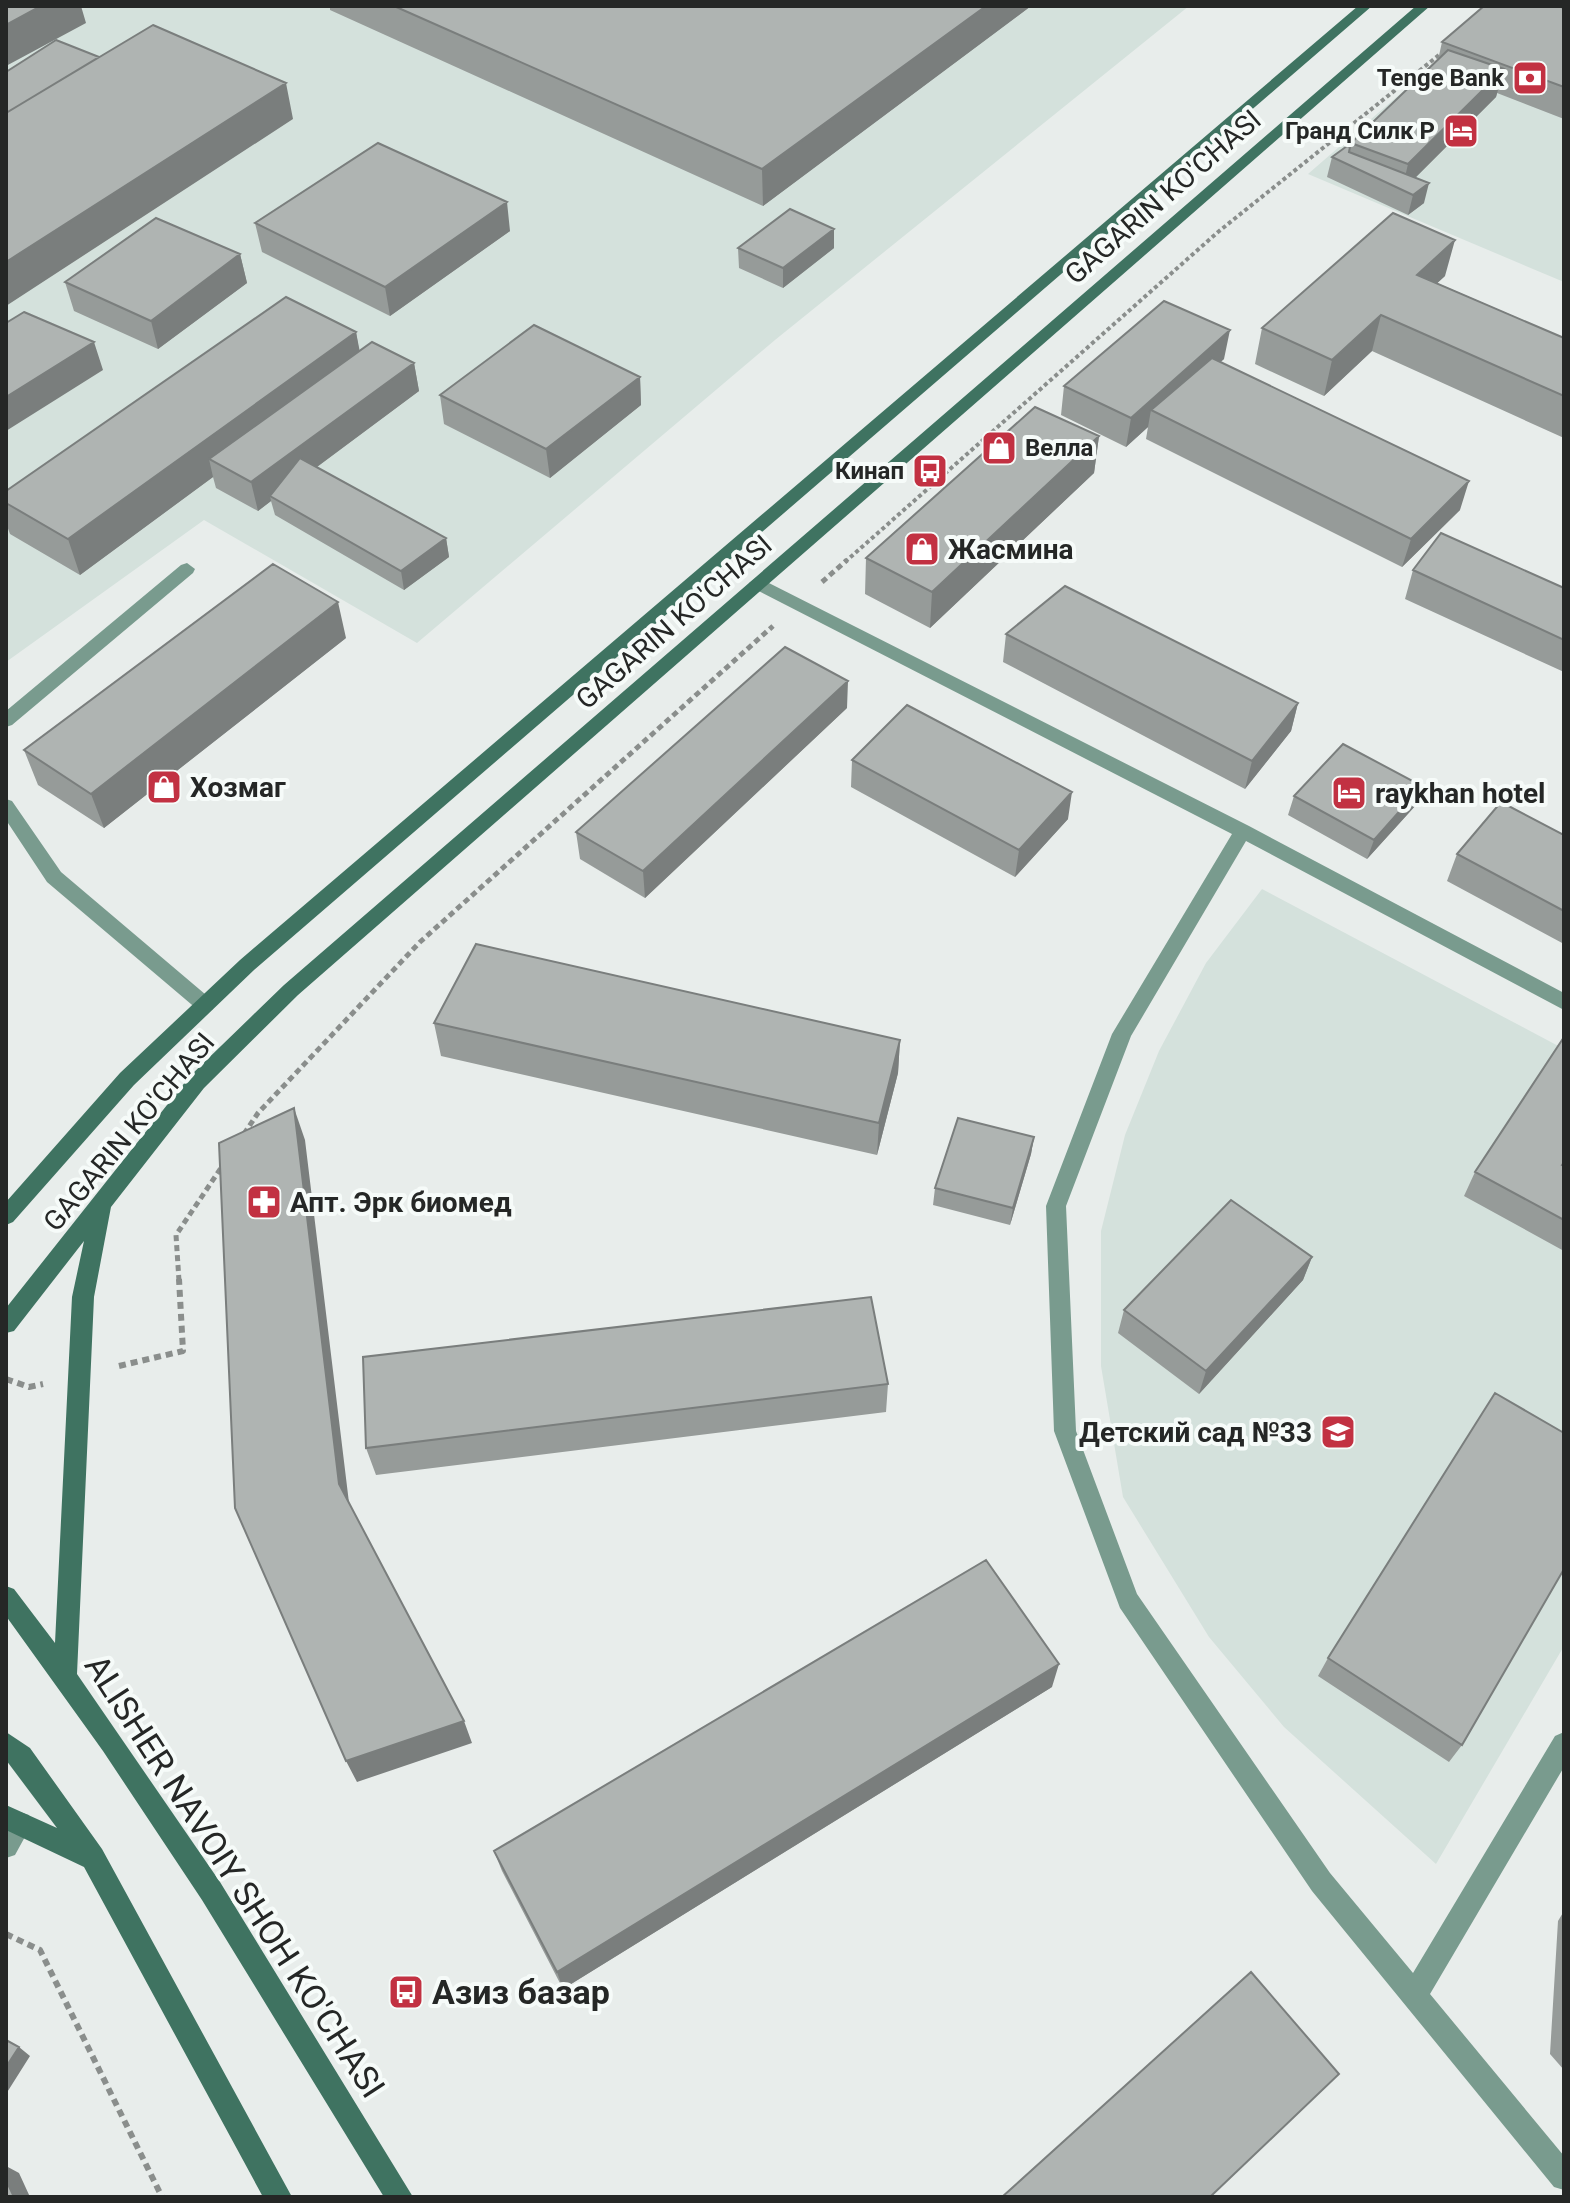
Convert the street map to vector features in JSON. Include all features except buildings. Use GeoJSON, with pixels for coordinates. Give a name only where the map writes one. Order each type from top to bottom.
{"type":"FeatureCollection","features":[{"type":"Feature","properties":{"kind":"main road","name":"GAGARIN KO'CHASI"},"geometry":{"type":"LineString","coordinates":[[6,1216],[127,1079],[247,965],[1366,6]]}},
{"type":"Feature","properties":{"kind":"main road","name":"GAGARIN KO'CHASI"},"geometry":{"type":"LineString","coordinates":[[6,1324],[197,1082],[291,990],[1424,6]]}},
{"type":"Feature","properties":{"kind":"main road"},"geometry":{"type":"LineString","coordinates":[[65,1674],[83,1297],[102,1204]]}},
{"type":"Feature","properties":{"kind":"main road","name":"ALISHER NAVOIY SHOH KO'CHASI"},"geometry":{"type":"LineString","coordinates":[[6,1597],[65,1674],[192,1862],[286,2008],[399,2197]]}},
{"type":"Feature","properties":{"kind":"main road"},"geometry":{"type":"LineString","coordinates":[[6,1744],[21,1757],[93,1858],[278,2197]]}},
{"type":"Feature","properties":{"kind":"main road"},"geometry":{"type":"LineString","coordinates":[[11,1829],[93,1858]]}},
{"type":"Feature","properties":{"kind":"lane"},"geometry":{"type":"LineString","coordinates":[[6,721],[187,569]]}},
{"type":"Feature","properties":{"kind":"lane"},"geometry":{"type":"LineString","coordinates":[[757,583],[1243,831],[1564,1002]]}},
{"type":"Feature","properties":{"kind":"lane"},"geometry":{"type":"LineString","coordinates":[[6,806],[54,877],[205,1005]]}},
{"type":"Feature","properties":{"kind":"lane"},"geometry":{"type":"LineString","coordinates":[[1243,831],[1122,1034],[1056,1206],[1065,1431],[1128,1600],[1321,1882],[1564,2177]]}},
{"type":"Feature","properties":{"kind":"lane"},"geometry":{"type":"LineString","coordinates":[[1413,1997],[1564,1744]]}},
{"type":"Feature","properties":{"kind":"path"},"geometry":{"type":"LineString","coordinates":[[242,1137],[258,1113],[420,942],[1218,232],[1452,45]]}},
{"type":"Feature","properties":{"kind":"path"},"geometry":{"type":"LineString","coordinates":[[6,1379],[29,1387],[183,1351],[176,1235],[225,1162]]}},
{"type":"Feature","properties":{"kind":"path"},"geometry":{"type":"LineString","coordinates":[[6,1934],[40,1950],[162,2197]]}},
{"type":"Feature","properties":{"kind":"shaded area"},"geometry":{"type":"Polygon","coordinates":[[[6,6],[1189,6],[775,340],[417,643],[204,520],[6,662],[6,6]]]}},
{"type":"Feature","properties":{"kind":"shaded area","name":"Гранд Силк Р"},"geometry":{"type":"Polygon","coordinates":[[[1454,47],[1564,88],[1564,282],[1308,174],[1454,47]]]}},
{"type":"Feature","properties":{"kind":"shaded area","name":"Детский сад №33"},"geometry":{"type":"Polygon","coordinates":[[[1262,889],[1564,1049],[1564,1646],[1436,1864],[1284,1727],[1209,1637],[1123,1497],[1101,1366],[1101,1231],[1125,1135],[1159,1051],[1206,963],[1262,889]]]}},
{"type":"Feature","properties":{"kind":"place","name":"Tenge Bank"},"geometry":{"type":"Point","coordinates":[1530,78]}},
{"type":"Feature","properties":{"kind":"place","name":"Гранд Силк Р"},"geometry":{"type":"Point","coordinates":[1461,131]}},
{"type":"Feature","properties":{"kind":"place","name":"Велла"},"geometry":{"type":"Point","coordinates":[999,448]}},
{"type":"Feature","properties":{"kind":"place","name":"Кинап"},"geometry":{"type":"Point","coordinates":[930,471]}},
{"type":"Feature","properties":{"kind":"place","name":"Жасмина"},"geometry":{"type":"Point","coordinates":[922,549]}},
{"type":"Feature","properties":{"kind":"place","name":"Хозмаг"},"geometry":{"type":"Point","coordinates":[164,787]}},
{"type":"Feature","properties":{"kind":"place","name":"raykhan hotel"},"geometry":{"type":"Point","coordinates":[1349,793]}},
{"type":"Feature","properties":{"kind":"place","name":"Апт. Эрк биомед"},"geometry":{"type":"Point","coordinates":[264,1202]}},
{"type":"Feature","properties":{"kind":"place","name":"Детский сад №33"},"geometry":{"type":"Point","coordinates":[1338,1432]}},
{"type":"Feature","properties":{"kind":"place","name":"Азиз базар"},"geometry":{"type":"Point","coordinates":[406,1992]}}]}
